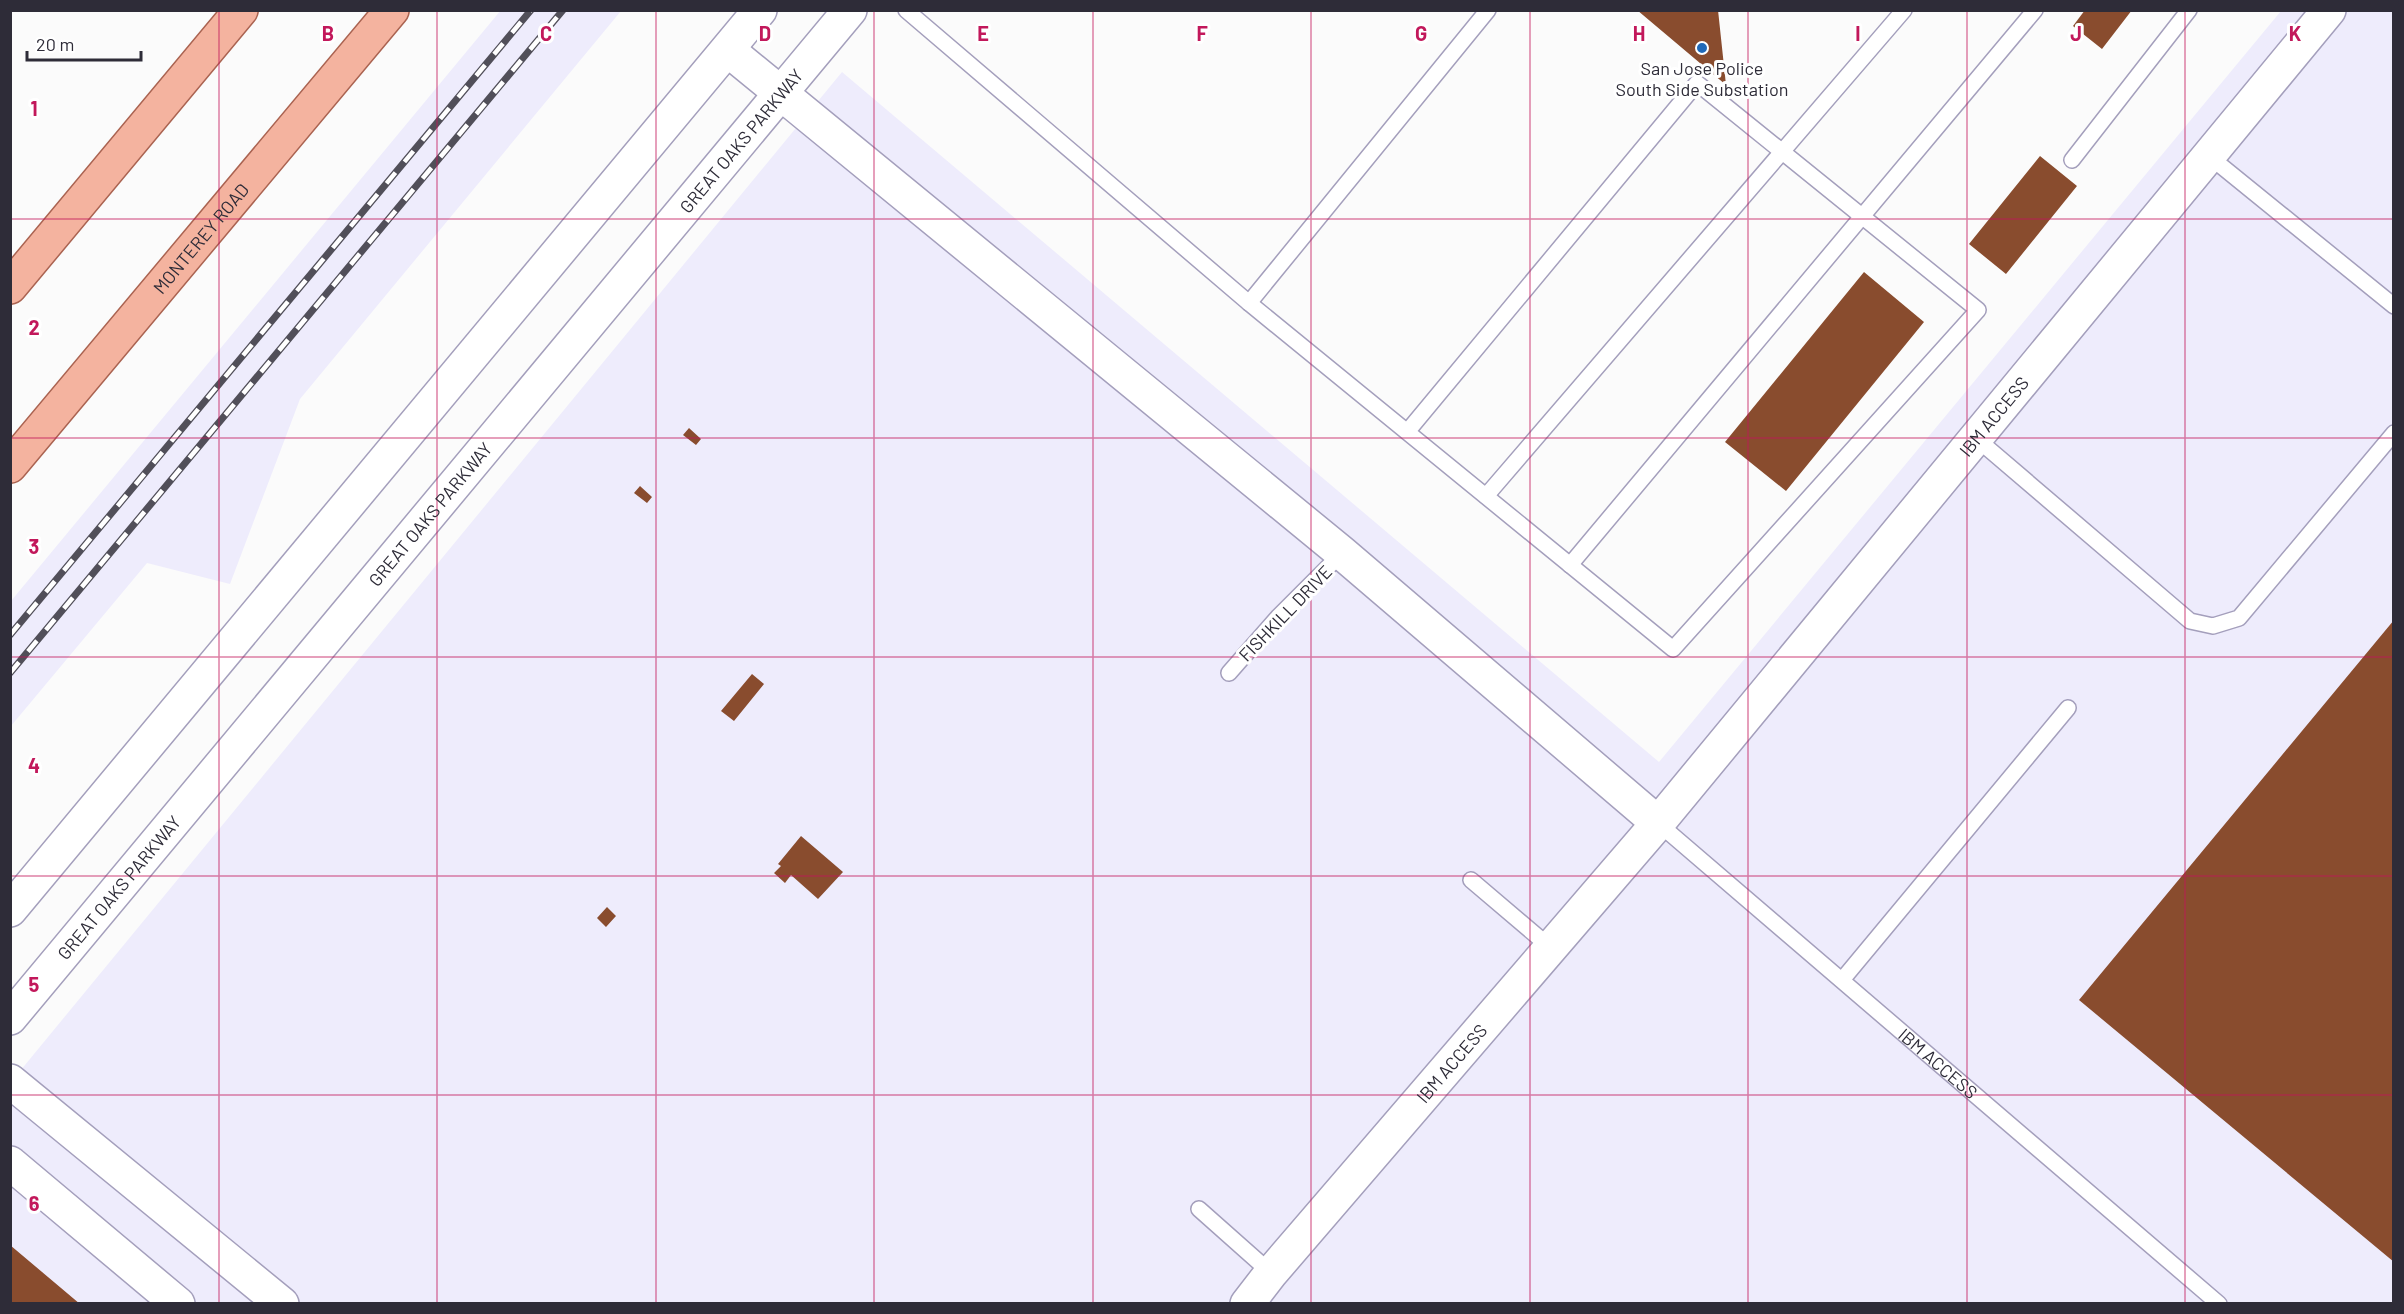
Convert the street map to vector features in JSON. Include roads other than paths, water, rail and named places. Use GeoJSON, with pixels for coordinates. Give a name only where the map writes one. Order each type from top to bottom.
{"type":"FeatureCollection","features":[{"type":"Feature","properties":{"kind":"main road"},"geometry":{"type":"LineString","coordinates":[[10,288],[241,10]]}},
{"type":"Feature","properties":{"kind":"main road","name":"MONTEREY ROAD"},"geometry":{"type":"LineString","coordinates":[[10,466],[392,10]]}},
{"type":"Feature","properties":{"kind":"street"},"geometry":{"type":"LineString","coordinates":[[10,910],[760,10]]}},
{"type":"Feature","properties":{"kind":"street","name":"GREAT OAKS PARKWAY"},"geometry":{"type":"LineString","coordinates":[[10,1018],[850,10]]}},
{"type":"Feature","properties":{"kind":"street","name":"IBM ACCESS"},"geometry":{"type":"LineString","coordinates":[[1247,1304],[1271,1273],[1658,823],[2329,10]]}},
{"type":"Feature","properties":{"kind":"street"},"geometry":{"type":"LineString","coordinates":[[728,50],[1342,554],[1658,823]]}},
{"type":"Feature","properties":{"kind":"street"},"geometry":{"type":"LineString","coordinates":[[10,1082],[282,1304]]}},
{"type":"Feature","properties":{"kind":"street"},"geometry":{"type":"LineString","coordinates":[[10,1163],[178,1304]]}},
{"type":"Feature","properties":{"kind":"lane"},"geometry":{"type":"LineString","coordinates":[[906,10],[1249,303],[1407,432],[1486,496],[1673,649],[1978,310],[1697,83],[1407,432]]}},
{"type":"Feature","properties":{"kind":"lane"},"geometry":{"type":"LineString","coordinates":[[1249,303],[1488,10]]}},
{"type":"Feature","properties":{"kind":"lane"},"geometry":{"type":"LineString","coordinates":[[1486,496],[1904,10]]}},
{"type":"Feature","properties":{"kind":"lane"},"geometry":{"type":"LineString","coordinates":[[1570,565],[2035,10]]}},
{"type":"Feature","properties":{"kind":"lane"},"geometry":{"type":"LineString","coordinates":[[2072,160],[2189,10]]}},
{"type":"Feature","properties":{"kind":"lane"},"geometry":{"type":"LineString","coordinates":[[2209,156],[2394,306]]}},
{"type":"Feature","properties":{"kind":"lane"},"geometry":{"type":"LineString","coordinates":[[1977,439],[2190,621],[2213,626],[2239,618],[2394,433]]}},
{"type":"Feature","properties":{"kind":"lane","name":"FISHKILL DRIVE"},"geometry":{"type":"LineString","coordinates":[[1228,673],[1279,616],[1342,554]]}},
{"type":"Feature","properties":{"kind":"lane"},"geometry":{"type":"LineString","coordinates":[[1842,980],[2068,708]]}},
{"type":"Feature","properties":{"kind":"lane","name":"IBM ACCESS"},"geometry":{"type":"LineString","coordinates":[[1658,823],[2219,1304]]}},
{"type":"Feature","properties":{"kind":"lane"},"geometry":{"type":"LineString","coordinates":[[1471,880],[1551,948]]}},
{"type":"Feature","properties":{"kind":"lane"},"geometry":{"type":"LineString","coordinates":[[1199,1209],[1271,1273]]}},
{"type":"Feature","properties":{"kind":"railway"},"geometry":{"type":"LineString","coordinates":[[10,635],[531,10]]}},
{"type":"Feature","properties":{"kind":"railway"},"geometry":{"type":"LineString","coordinates":[[10,673],[563,10]]}},
{"type":"Feature","properties":{"kind":"place","name":"San Jose Police South Side Substation"},"geometry":{"type":"Point","coordinates":[1702,48]}}]}
